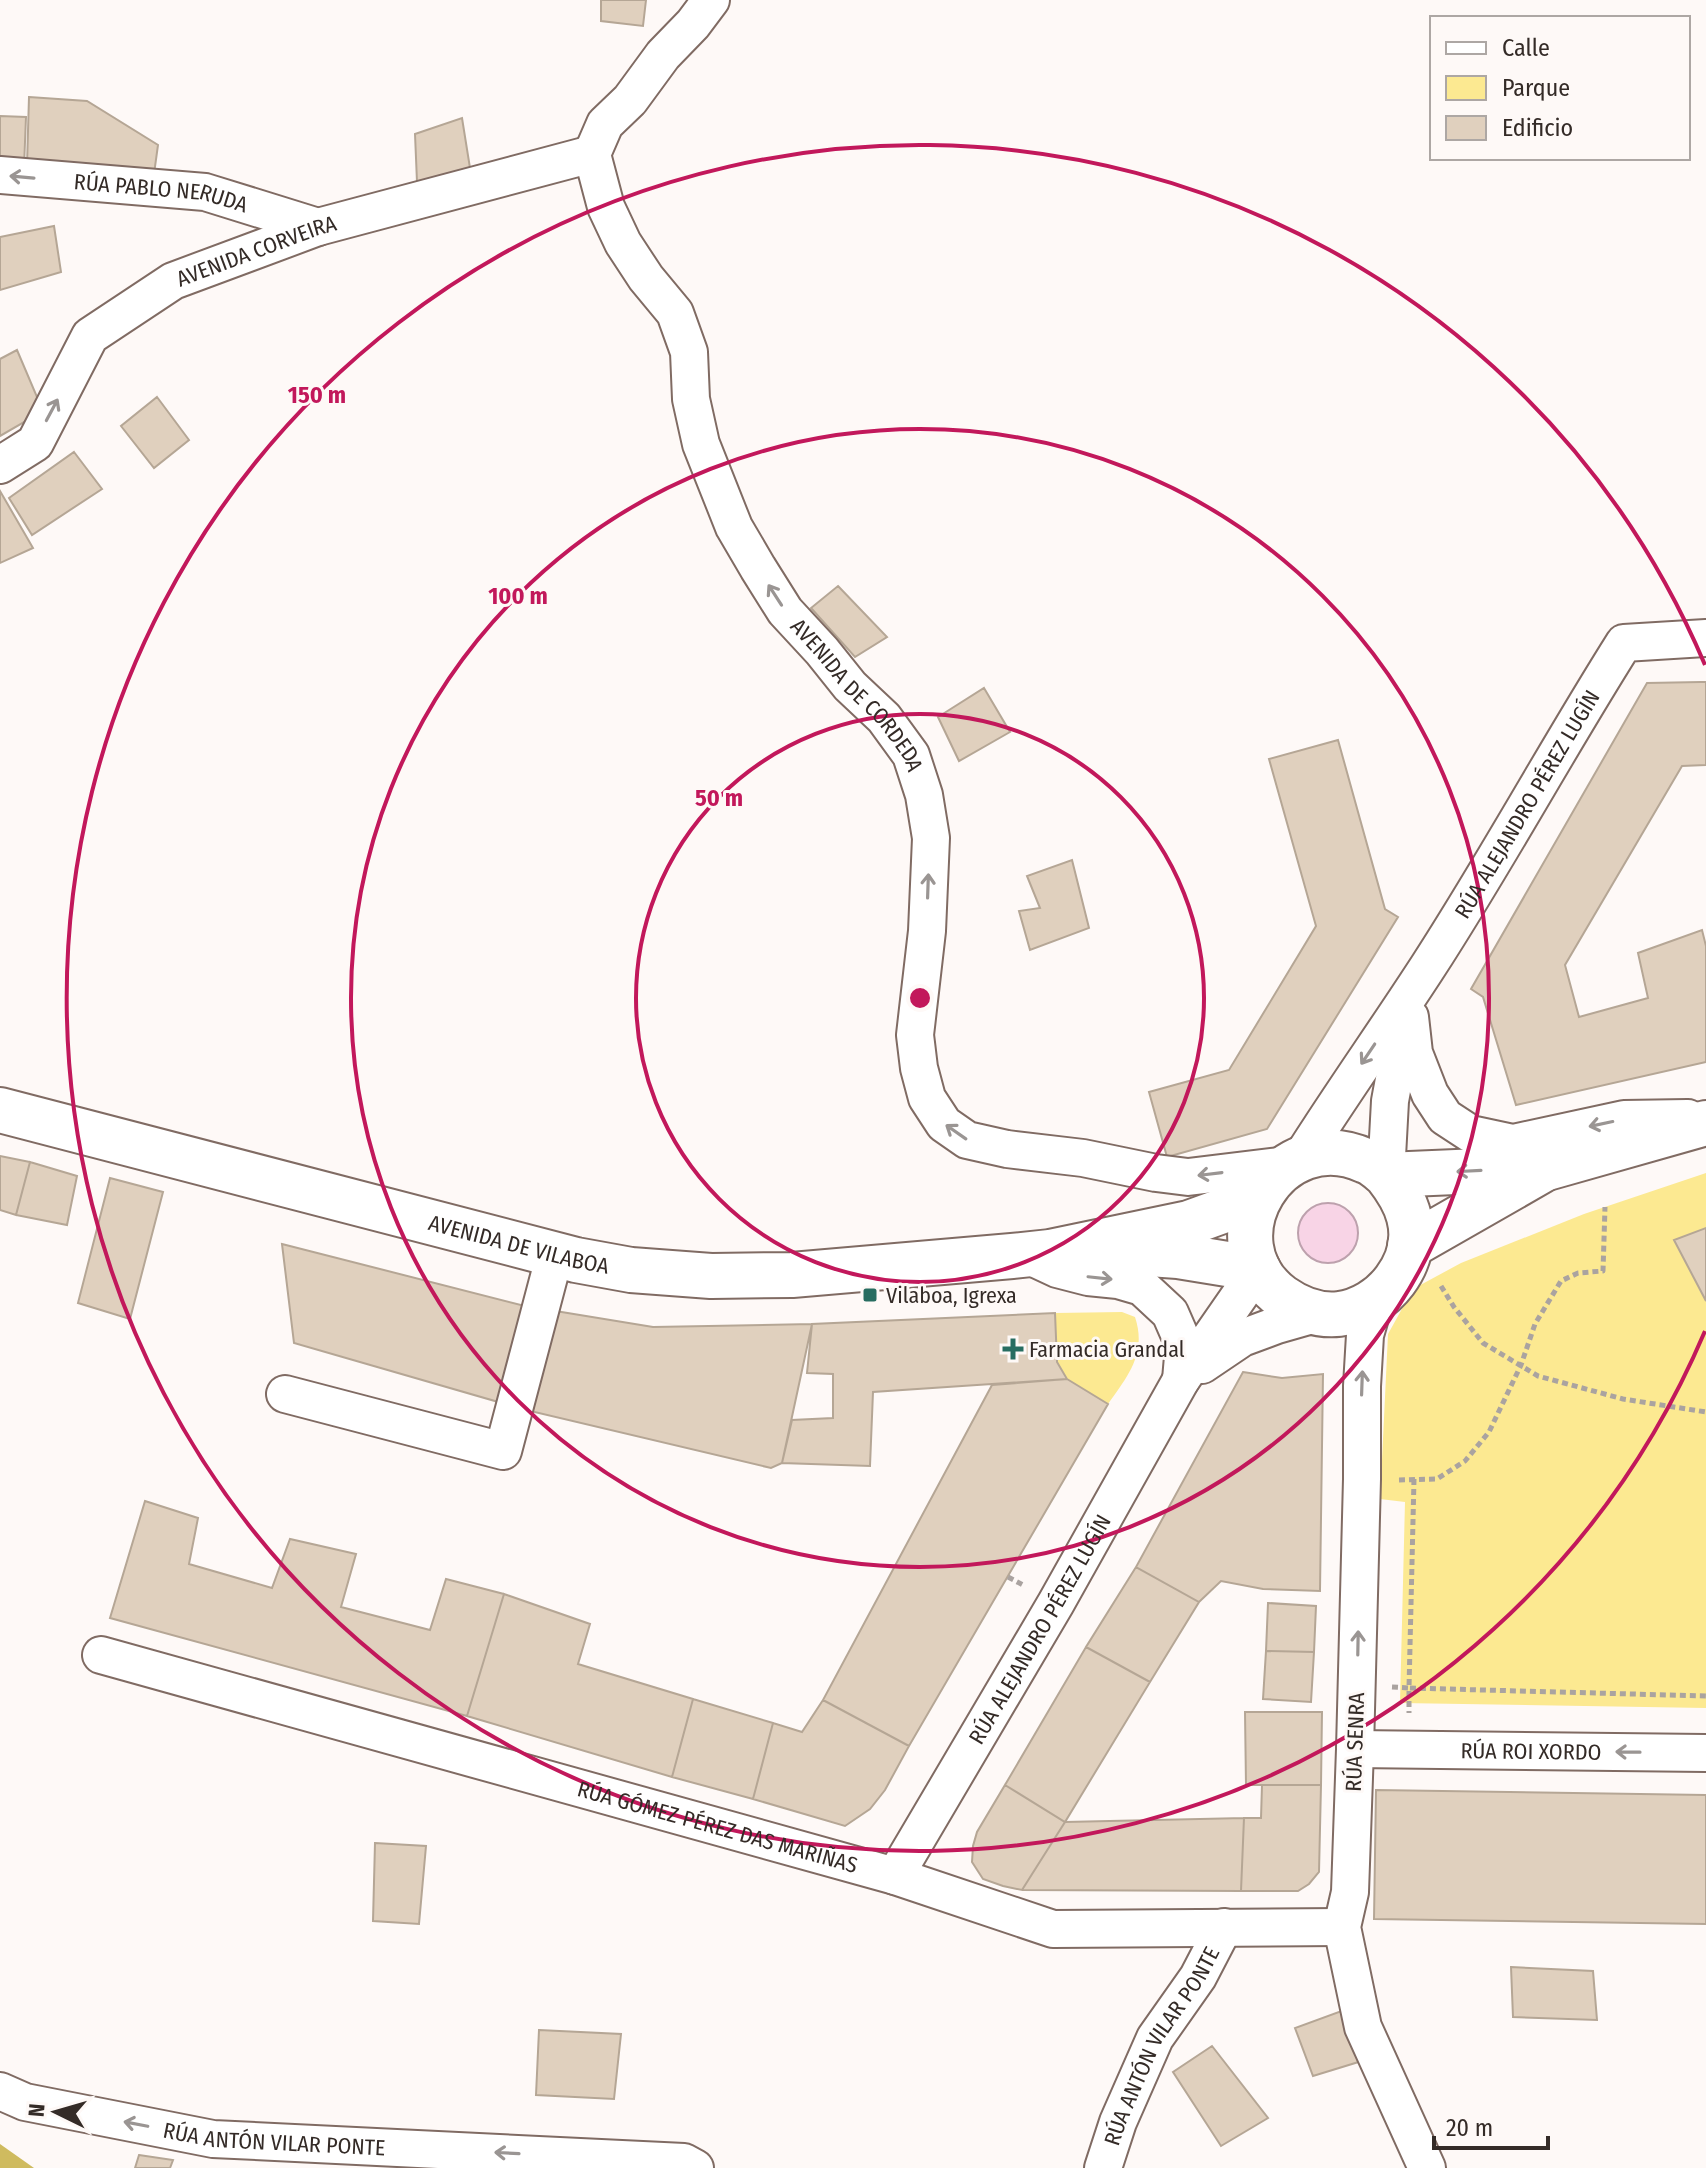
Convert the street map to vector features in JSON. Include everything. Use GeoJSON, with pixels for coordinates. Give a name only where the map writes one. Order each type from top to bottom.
{"type":"FeatureCollection","features":[{"type":"Feature","properties":{"kind":"highway","name":"AVENIDA DE VILABOA"},"geometry":{"type":"LineString","coordinates":[[0,1110],[555,1254],[631,1270],[711,1276],[792,1275],[1038,1253],[1121,1252],[1178,1256],[1258,1269]]}},
{"type":"Feature","properties":{"kind":"highway"},"geometry":{"type":"LineString","coordinates":[[1386,1175],[1547,1168],[1706,1120]]}},
{"type":"Feature","properties":{"kind":"highway"},"geometry":{"type":"LineString","coordinates":[[1294,1161],[1323,1153],[1346,1154],[1368,1162],[1386,1175],[1402,1196],[1423,1262]]}},
{"type":"Feature","properties":{"kind":"highway","name":"AVENIDA DE VILABOA"},"geometry":{"type":"LineString","coordinates":[[1038,1253],[1189,1223],[1258,1198],[1271,1180],[1294,1161]]}},
{"type":"Feature","properties":{"kind":"highway"},"geometry":{"type":"LineString","coordinates":[[1258,1198],[1251,1221],[1251,1245],[1258,1269],[1273,1290],[1294,1306],[1319,1313],[1339,1314],[1375,1300],[1392,1286],[1404,1267],[1423,1262],[1547,1168]]}},
{"type":"Feature","properties":{"kind":"street"},"geometry":{"type":"LineString","coordinates":[[592,154],[605,124],[630,100],[663,55],[711,0]]}},
{"type":"Feature","properties":{"kind":"street","name":"AVENIDA CORVEIRA"},"geometry":{"type":"LineString","coordinates":[[0,465],[35,443],[90,336],[173,281],[318,227],[592,154]]}},
{"type":"Feature","properties":{"kind":"street","name":"AVENIDA DE CORDEDA"},"geometry":{"type":"LineString","coordinates":[[592,154],[606,207],[623,243],[646,278],[675,313],[689,352],[691,399],[701,444],[734,527],[785,611],[850,686],[884,718],[911,755],[924,795],[931,838],[927,931],[915,1035],[927,1098],[944,1124],[967,1140],[1007,1149],[1083,1158],[1188,1177],[1294,1161]]}},
{"type":"Feature","properties":{"kind":"street","name":"RÚA PABLO NERUDA"},"geometry":{"type":"LineString","coordinates":[[0,175],[205,192],[318,227]]}},
{"type":"Feature","properties":{"kind":"street","name":"RÚA ALEJANDRO PÉREZ LUGÍN"},"geometry":{"type":"LineString","coordinates":[[1294,1161],[1428,966],[1624,643],[1706,638]]}},
{"type":"Feature","properties":{"kind":"street","name":"RÚA ALEJANDRO PÉREZ LUGÍN"},"geometry":{"type":"LineString","coordinates":[[1386,1175],[1390,1101],[1397,1063],[1428,966]]}},
{"type":"Feature","properties":{"kind":"street","name":"RÚA ALEJANDRO PÉREZ LUGÍN"},"geometry":{"type":"LineString","coordinates":[[1410,1017],[1414,1053],[1430,1094],[1445,1117],[1471,1134],[1513,1143],[1624,1119],[1706,1120]]}},
{"type":"Feature","properties":{"kind":"street","name":"RÚA ALEJANDRO PÉREZ LUGÍN"},"geometry":{"type":"LineString","coordinates":[[1038,1253],[1057,1269],[1142,1287],[1170,1313],[1184,1345],[1181,1380]]}},
{"type":"Feature","properties":{"kind":"street"},"geometry":{"type":"LineString","coordinates":[[285,1394],[503,1451],[555,1254]]}},
{"type":"Feature","properties":{"kind":"street","name":"RÚA ALEJANDRO PÉREZ LUGÍN"},"geometry":{"type":"LineString","coordinates":[[895,1876],[1056,1603],[1181,1380],[1258,1269]]}},
{"type":"Feature","properties":{"kind":"street","name":"RÚA SENRA"},"geometry":{"type":"LineString","coordinates":[[1375,1300],[1365,1335],[1362,1386],[1350,1892],[1342,1927],[1363,2027],[1427,2168]]}},
{"type":"Feature","properties":{"kind":"street","name":"RÚA ALEJANDRO PÉREZ LUGÍN"},"geometry":{"type":"LineString","coordinates":[[1181,1380],[1242,1338],[1319,1313]]}},
{"type":"Feature","properties":{"kind":"street","name":"RÚA GÓMEZ PÉREZ DAS MARIÑAS"},"geometry":{"type":"LineString","coordinates":[[101,1655],[895,1876],[1053,1929],[1342,1927]]}},
{"type":"Feature","properties":{"kind":"street","name":"RÚA ROI XORDO"},"geometry":{"type":"LineString","coordinates":[[1355,1749],[1706,1753]]}},
{"type":"Feature","properties":{"kind":"street","name":"RÚA ANTÓN VILAR PONTE"},"geometry":{"type":"LineString","coordinates":[[1103,2168],[1118,2122],[1155,2038],[1198,1977],[1224,1927]]}},
{"type":"Feature","properties":{"kind":"street","name":"RÚA ANTÓN VILAR PONTE"},"geometry":{"type":"LineString","coordinates":[[0,2091],[25,2102],[213,2139],[684,2162],[695,2168]]}},
{"type":"Feature","properties":{"kind":"path"},"geometry":{"type":"LineString","coordinates":[[1362,1479],[1437,1479],[1465,1461],[1489,1432],[1521,1365],[1535,1324],[1561,1281],[1578,1273],[1603,1271],[1605,1207]]}},
{"type":"Feature","properties":{"kind":"path"},"geometry":{"type":"LineString","coordinates":[[1423,1262],[1483,1343],[1538,1376],[1623,1399],[1706,1412]]}},
{"type":"Feature","properties":{"kind":"path"},"geometry":{"type":"LineString","coordinates":[[1414,1479],[1409,1688],[1706,1696]]}},
{"type":"Feature","properties":{"kind":"green space"},"geometry":{"type":"Polygon","coordinates":[[[1706,1173],[1706,1708],[1400,1703],[1405,1502],[1380,1499],[1388,1334],[1413,1289],[1461,1263],[1584,1214],[1706,1173]]]}},
{"type":"Feature","properties":{"kind":"green space"},"geometry":{"type":"Polygon","coordinates":[[[1122,1312],[1135,1317],[1139,1342],[1134,1364],[1108,1404],[1067,1379],[1057,1362],[1055,1313],[1122,1312]]]}},
{"type":"Feature","properties":{"kind":"shaded area"},"geometry":{"type":"Polygon","coordinates":[[[1328,1203],[1349,1212],[1358,1233],[1349,1254],[1328,1263],[1307,1254],[1298,1233],[1307,1212],[1328,1203]]]}},
{"type":"Feature","properties":{"kind":"shaded area"},"geometry":{"type":"Polygon","coordinates":[[[0,2144],[34,2168],[0,2168],[0,2144]]]}},
{"type":"Feature","properties":{"kind":"building"},"geometry":{"type":"Polygon","coordinates":[[[601,0],[646,0],[643,26],[601,21],[601,0]]]}},
{"type":"Feature","properties":{"kind":"building"},"geometry":{"type":"Polygon","coordinates":[[[29,97],[87,101],[158,145],[154,174],[27,165],[29,97]]]}},
{"type":"Feature","properties":{"kind":"building"},"geometry":{"type":"Polygon","coordinates":[[[0,116],[26,117],[24,167],[0,165],[0,116]]]}},
{"type":"Feature","properties":{"kind":"building"},"geometry":{"type":"Polygon","coordinates":[[[462,118],[470,168],[417,182],[415,134],[462,118]]]}},
{"type":"Feature","properties":{"kind":"building"},"geometry":{"type":"Polygon","coordinates":[[[54,226],[61,272],[0,290],[0,237],[54,226]]]}},
{"type":"Feature","properties":{"kind":"building"},"geometry":{"type":"Polygon","coordinates":[[[17,350],[43,411],[0,436],[0,359],[17,350]]]}},
{"type":"Feature","properties":{"kind":"building"},"geometry":{"type":"Polygon","coordinates":[[[157,397],[189,440],[154,468],[121,426],[157,397]]]}},
{"type":"Feature","properties":{"kind":"building"},"geometry":{"type":"Polygon","coordinates":[[[74,452],[102,489],[32,535],[9,498],[74,452]]]}},
{"type":"Feature","properties":{"kind":"building"},"geometry":{"type":"Polygon","coordinates":[[[0,491],[33,548],[0,563],[0,491]]]}},
{"type":"Feature","properties":{"kind":"building"},"geometry":{"type":"Polygon","coordinates":[[[838,586],[887,637],[855,657],[811,608],[838,586]]]}},
{"type":"Feature","properties":{"kind":"building"},"geometry":{"type":"Polygon","coordinates":[[[1706,682],[1706,765],[1682,766],[1565,965],[1579,1017],[1648,998],[1638,953],[1702,930],[1706,946],[1706,1062],[1516,1105],[1483,997],[1471,989],[1647,683],[1706,682]]]}},
{"type":"Feature","properties":{"kind":"building"},"geometry":{"type":"Polygon","coordinates":[[[984,688],[1010,732],[959,761],[938,717],[984,688]]]}},
{"type":"Feature","properties":{"kind":"building"},"geometry":{"type":"Polygon","coordinates":[[[1338,740],[1385,909],[1398,917],[1267,1129],[1167,1157],[1149,1092],[1229,1070],[1316,926],[1269,759],[1338,740]]]}},
{"type":"Feature","properties":{"kind":"building"},"geometry":{"type":"Polygon","coordinates":[[[1072,860],[1089,928],[1030,950],[1019,911],[1040,908],[1027,876],[1072,860]]]}},
{"type":"Feature","properties":{"kind":"building"},"geometry":{"type":"Polygon","coordinates":[[[0,1156],[30,1162],[16,1215],[0,1210],[0,1156]]]}},
{"type":"Feature","properties":{"kind":"building"},"geometry":{"type":"Polygon","coordinates":[[[30,1162],[77,1176],[67,1225],[16,1215],[30,1162]]]}},
{"type":"Feature","properties":{"kind":"building"},"geometry":{"type":"Polygon","coordinates":[[[110,1178],[163,1192],[130,1319],[78,1303],[110,1178]]]}},
{"type":"Feature","properties":{"kind":"building"},"geometry":{"type":"Polygon","coordinates":[[[1706,1228],[1706,1301],[1674,1240],[1706,1228]]]}},
{"type":"Feature","properties":{"kind":"building"},"geometry":{"type":"Polygon","coordinates":[[[282,1244],[525,1306],[526,1410],[294,1343],[282,1244]]]}},
{"type":"Feature","properties":{"kind":"building"},"geometry":{"type":"Polygon","coordinates":[[[525,1306],[653,1327],[812,1324],[782,1463],[771,1468],[526,1410],[525,1306]]]}},
{"type":"Feature","properties":{"kind":"building"},"geometry":{"type":"Polygon","coordinates":[[[1055,1313],[1057,1362],[1067,1379],[873,1392],[870,1466],[782,1463],[792,1420],[833,1418],[833,1374],[807,1373],[812,1324],[1055,1313]]]}},
{"type":"Feature","properties":{"kind":"building"},"geometry":{"type":"Polygon","coordinates":[[[1243,1372],[1282,1378],[1323,1374],[1320,1591],[1263,1589],[1221,1581],[1199,1602],[1136,1567],[1243,1372]]]}},
{"type":"Feature","properties":{"kind":"building"},"geometry":{"type":"Polygon","coordinates":[[[1067,1379],[1108,1404],[909,1746],[823,1700],[992,1385],[1067,1379]]]}},
{"type":"Feature","properties":{"kind":"building"},"geometry":{"type":"Polygon","coordinates":[[[145,1501],[198,1518],[189,1564],[272,1588],[290,1539],[356,1554],[341,1607],[430,1630],[446,1579],[504,1594],[467,1716],[110,1618],[145,1501]]]}},
{"type":"Feature","properties":{"kind":"building"},"geometry":{"type":"Polygon","coordinates":[[[1136,1567],[1199,1602],[1150,1682],[1086,1647],[1136,1567]]]}},
{"type":"Feature","properties":{"kind":"building"},"geometry":{"type":"Polygon","coordinates":[[[504,1594],[590,1624],[578,1664],[693,1699],[672,1777],[467,1716],[504,1594]]]}},
{"type":"Feature","properties":{"kind":"building"},"geometry":{"type":"Polygon","coordinates":[[[1268,1603],[1316,1606],[1314,1652],[1266,1651],[1268,1603]]]}},
{"type":"Feature","properties":{"kind":"building"},"geometry":{"type":"Polygon","coordinates":[[[1086,1647],[1150,1682],[1065,1822],[1005,1785],[1086,1647]]]}},
{"type":"Feature","properties":{"kind":"building"},"geometry":{"type":"Polygon","coordinates":[[[1266,1651],[1314,1652],[1311,1702],[1263,1699],[1266,1651]]]}},
{"type":"Feature","properties":{"kind":"building"},"geometry":{"type":"Polygon","coordinates":[[[693,1699],[773,1723],[753,1799],[672,1777],[693,1699]]]}},
{"type":"Feature","properties":{"kind":"building"},"geometry":{"type":"Polygon","coordinates":[[[823,1700],[909,1746],[885,1790],[870,1809],[845,1826],[753,1799],[773,1723],[802,1732],[823,1700]]]}},
{"type":"Feature","properties":{"kind":"building"},"geometry":{"type":"Polygon","coordinates":[[[1245,1712],[1322,1712],[1321,1785],[1246,1785],[1245,1712]]]}},
{"type":"Feature","properties":{"kind":"building"},"geometry":{"type":"Polygon","coordinates":[[[1005,1785],[1065,1822],[1022,1890],[983,1879],[972,1862],[977,1832],[1005,1785]]]}},
{"type":"Feature","properties":{"kind":"building"},"geometry":{"type":"Polygon","coordinates":[[[1262,1785],[1321,1785],[1319,1872],[1298,1891],[1241,1891],[1244,1818],[1261,1818],[1262,1785]]]}},
{"type":"Feature","properties":{"kind":"building"},"geometry":{"type":"Polygon","coordinates":[[[1376,1790],[1706,1795],[1706,1924],[1374,1919],[1376,1790]]]}},
{"type":"Feature","properties":{"kind":"building"},"geometry":{"type":"Polygon","coordinates":[[[1244,1818],[1241,1891],[1022,1890],[1065,1822],[1244,1818]]]}},
{"type":"Feature","properties":{"kind":"building"},"geometry":{"type":"Polygon","coordinates":[[[375,1843],[426,1846],[419,1924],[373,1921],[375,1843]]]}},
{"type":"Feature","properties":{"kind":"building"},"geometry":{"type":"Polygon","coordinates":[[[1511,1967],[1593,1971],[1597,2020],[1513,2017],[1511,1967]]]}},
{"type":"Feature","properties":{"kind":"building"},"geometry":{"type":"Polygon","coordinates":[[[1347,2009],[1365,2060],[1313,2076],[1295,2028],[1347,2009]]]}},
{"type":"Feature","properties":{"kind":"building"},"geometry":{"type":"Polygon","coordinates":[[[539,2030],[621,2034],[614,2099],[536,2095],[539,2030]]]}},
{"type":"Feature","properties":{"kind":"building"},"geometry":{"type":"Polygon","coordinates":[[[1212,2046],[1268,2118],[1221,2146],[1173,2072],[1212,2046]]]}},
{"type":"Feature","properties":{"kind":"building"},"geometry":{"type":"Polygon","coordinates":[[[139,2155],[173,2160],[170,2168],[135,2168],[139,2155]]]}},
{"type":"Feature","properties":{"kind":"place","name":"Vilaboa, Igrexa"},"geometry":{"type":"Point","coordinates":[870,1295]}},
{"type":"Feature","properties":{"kind":"place","name":"Farmacia Grandal"},"geometry":{"type":"Point","coordinates":[1013,1349]}}]}
